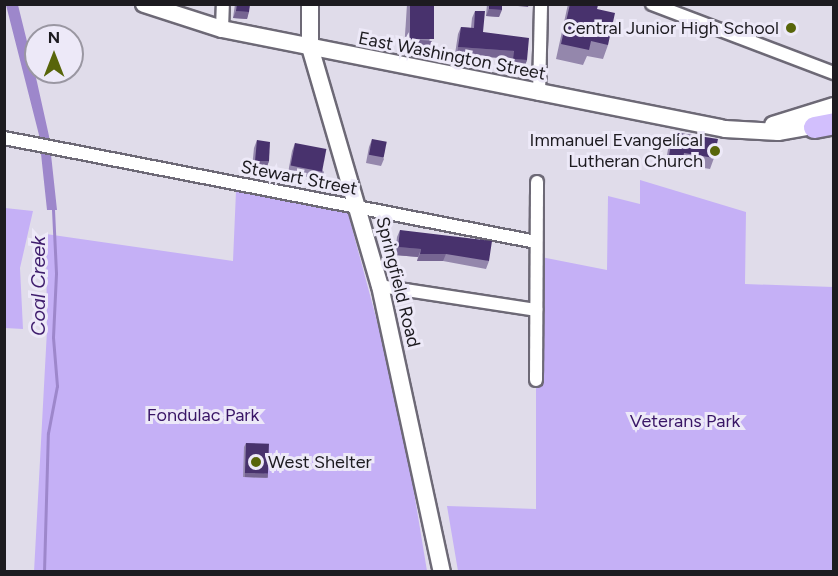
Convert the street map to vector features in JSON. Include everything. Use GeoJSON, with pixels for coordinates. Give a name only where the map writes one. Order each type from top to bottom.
{"type":"FeatureCollection","features":[{"type":"Feature","properties":{"kind":"main road","name":"East Washington Street"},"geometry":{"type":"LineString","coordinates":[[144,4],[222,29],[539,94],[725,129],[778,132],[827,124]]}},
{"type":"Feature","properties":{"kind":"main road","name":"Springfield Road"},"geometry":{"type":"LineString","coordinates":[[310,4],[310,46],[380,286],[442,572]]}},
{"type":"Feature","properties":{"kind":"main road","name":"East Washington Street"},"geometry":{"type":"LineString","coordinates":[[755,131],[834,106]]}},
{"type":"Feature","properties":{"kind":"street"},"geometry":{"type":"LineString","coordinates":[[222,29],[223,4]]}},
{"type":"Feature","properties":{"kind":"street"},"geometry":{"type":"LineString","coordinates":[[539,94],[541,4]]}},
{"type":"Feature","properties":{"kind":"street"},"geometry":{"type":"LineString","coordinates":[[652,4],[834,73]]}},
{"type":"Feature","properties":{"kind":"street","name":"Stewart Street"},"geometry":{"type":"LineString","coordinates":[[4,138],[536,242]]}},
{"type":"Feature","properties":{"kind":"street"},"geometry":{"type":"LineString","coordinates":[[536,380],[537,182]]}},
{"type":"Feature","properties":{"kind":"street"},"geometry":{"type":"LineString","coordinates":[[380,286],[536,310]]}},
{"type":"Feature","properties":{"kind":"green space","name":"Veterans Park"},"geometry":{"type":"Polygon","coordinates":[[[640,180],[746,212],[745,284],[833,287],[833,571],[458,571],[447,506],[536,509],[536,256],[607,270],[608,196],[640,204],[640,180]]]}},
{"type":"Feature","properties":{"kind":"green space","name":"Fondulac Park"},"geometry":{"type":"Polygon","coordinates":[[[236,191],[348,213],[400,407],[427,571],[34,572],[47,330],[46,234],[233,261],[236,191]]]}},
{"type":"Feature","properties":{"kind":"green space"},"geometry":{"type":"Polygon","coordinates":[[[5,208],[33,211],[20,268],[23,329],[5,328],[5,208]]]}},
{"type":"Feature","properties":{"kind":"shaded area"},"geometry":{"type":"Polygon","coordinates":[[[6,5],[18,5],[24,29],[24,76],[6,5]]]}},
{"type":"Feature","properties":{"kind":"shaded area"},"geometry":{"type":"Polygon","coordinates":[[[26,84],[37,84],[49,136],[57,210],[47,210],[39,135],[26,84]]]}},
{"type":"Feature","properties":{"kind":"building"},"geometry":{"type":"Polygon","coordinates":[[[237,4],[250,4],[249,12],[236,11],[237,4]]]}},
{"type":"Feature","properties":{"kind":"building"},"geometry":{"type":"Polygon","coordinates":[[[410,4],[434,4],[434,39],[410,39],[410,4]]]}},
{"type":"Feature","properties":{"kind":"building"},"geometry":{"type":"Polygon","coordinates":[[[489,4],[502,4],[502,10],[489,9],[489,4]]]}},
{"type":"Feature","properties":{"kind":"building"},"geometry":{"type":"Polygon","coordinates":[[[570,4],[598,4],[597,9],[615,13],[608,45],[591,41],[589,50],[561,44],[570,4]]]}},
{"type":"Feature","properties":{"kind":"building"},"geometry":{"type":"Polygon","coordinates":[[[475,11],[485,11],[483,32],[529,38],[527,60],[513,59],[514,51],[458,47],[461,27],[474,28],[475,11]]]}},
{"type":"Feature","properties":{"kind":"building"},"geometry":{"type":"Polygon","coordinates":[[[673,132],[718,139],[714,158],[684,153],[683,158],[669,156],[673,132]]]}},
{"type":"Feature","properties":{"kind":"building"},"geometry":{"type":"Polygon","coordinates":[[[372,139],[387,142],[384,158],[369,155],[372,139]]]}},
{"type":"Feature","properties":{"kind":"building"},"geometry":{"type":"Polygon","coordinates":[[[257,140],[270,142],[269,161],[255,161],[257,140]]]}},
{"type":"Feature","properties":{"kind":"building"},"geometry":{"type":"Polygon","coordinates":[[[295,143],[326,149],[322,172],[291,166],[295,143]]]}},
{"type":"Feature","properties":{"kind":"building"},"geometry":{"type":"Polygon","coordinates":[[[400,230],[492,241],[489,261],[446,254],[420,254],[421,249],[398,247],[400,230]]]}},
{"type":"Feature","properties":{"kind":"building","name":"West Shelter"},"geometry":{"type":"Polygon","coordinates":[[[246,443],[269,444],[268,474],[245,473],[246,443]]]}},
{"type":"Feature","properties":{"kind":"waterway","name":"Coal Creek"},"geometry":{"type":"LineString","coordinates":[[44,572],[48,433],[57,386],[53,337],[56,273],[53,209]]}},
{"type":"Feature","properties":{"kind":"place","name":"Central Junior High School"},"geometry":{"type":"Point","coordinates":[791,28]}},
{"type":"Feature","properties":{"kind":"place","name":"Immanuel Evangelical Lutheran Church"},"geometry":{"type":"Point","coordinates":[715,151]}},
{"type":"Feature","properties":{"kind":"place","name":"West Shelter"},"geometry":{"type":"Point","coordinates":[256,462]}}]}
